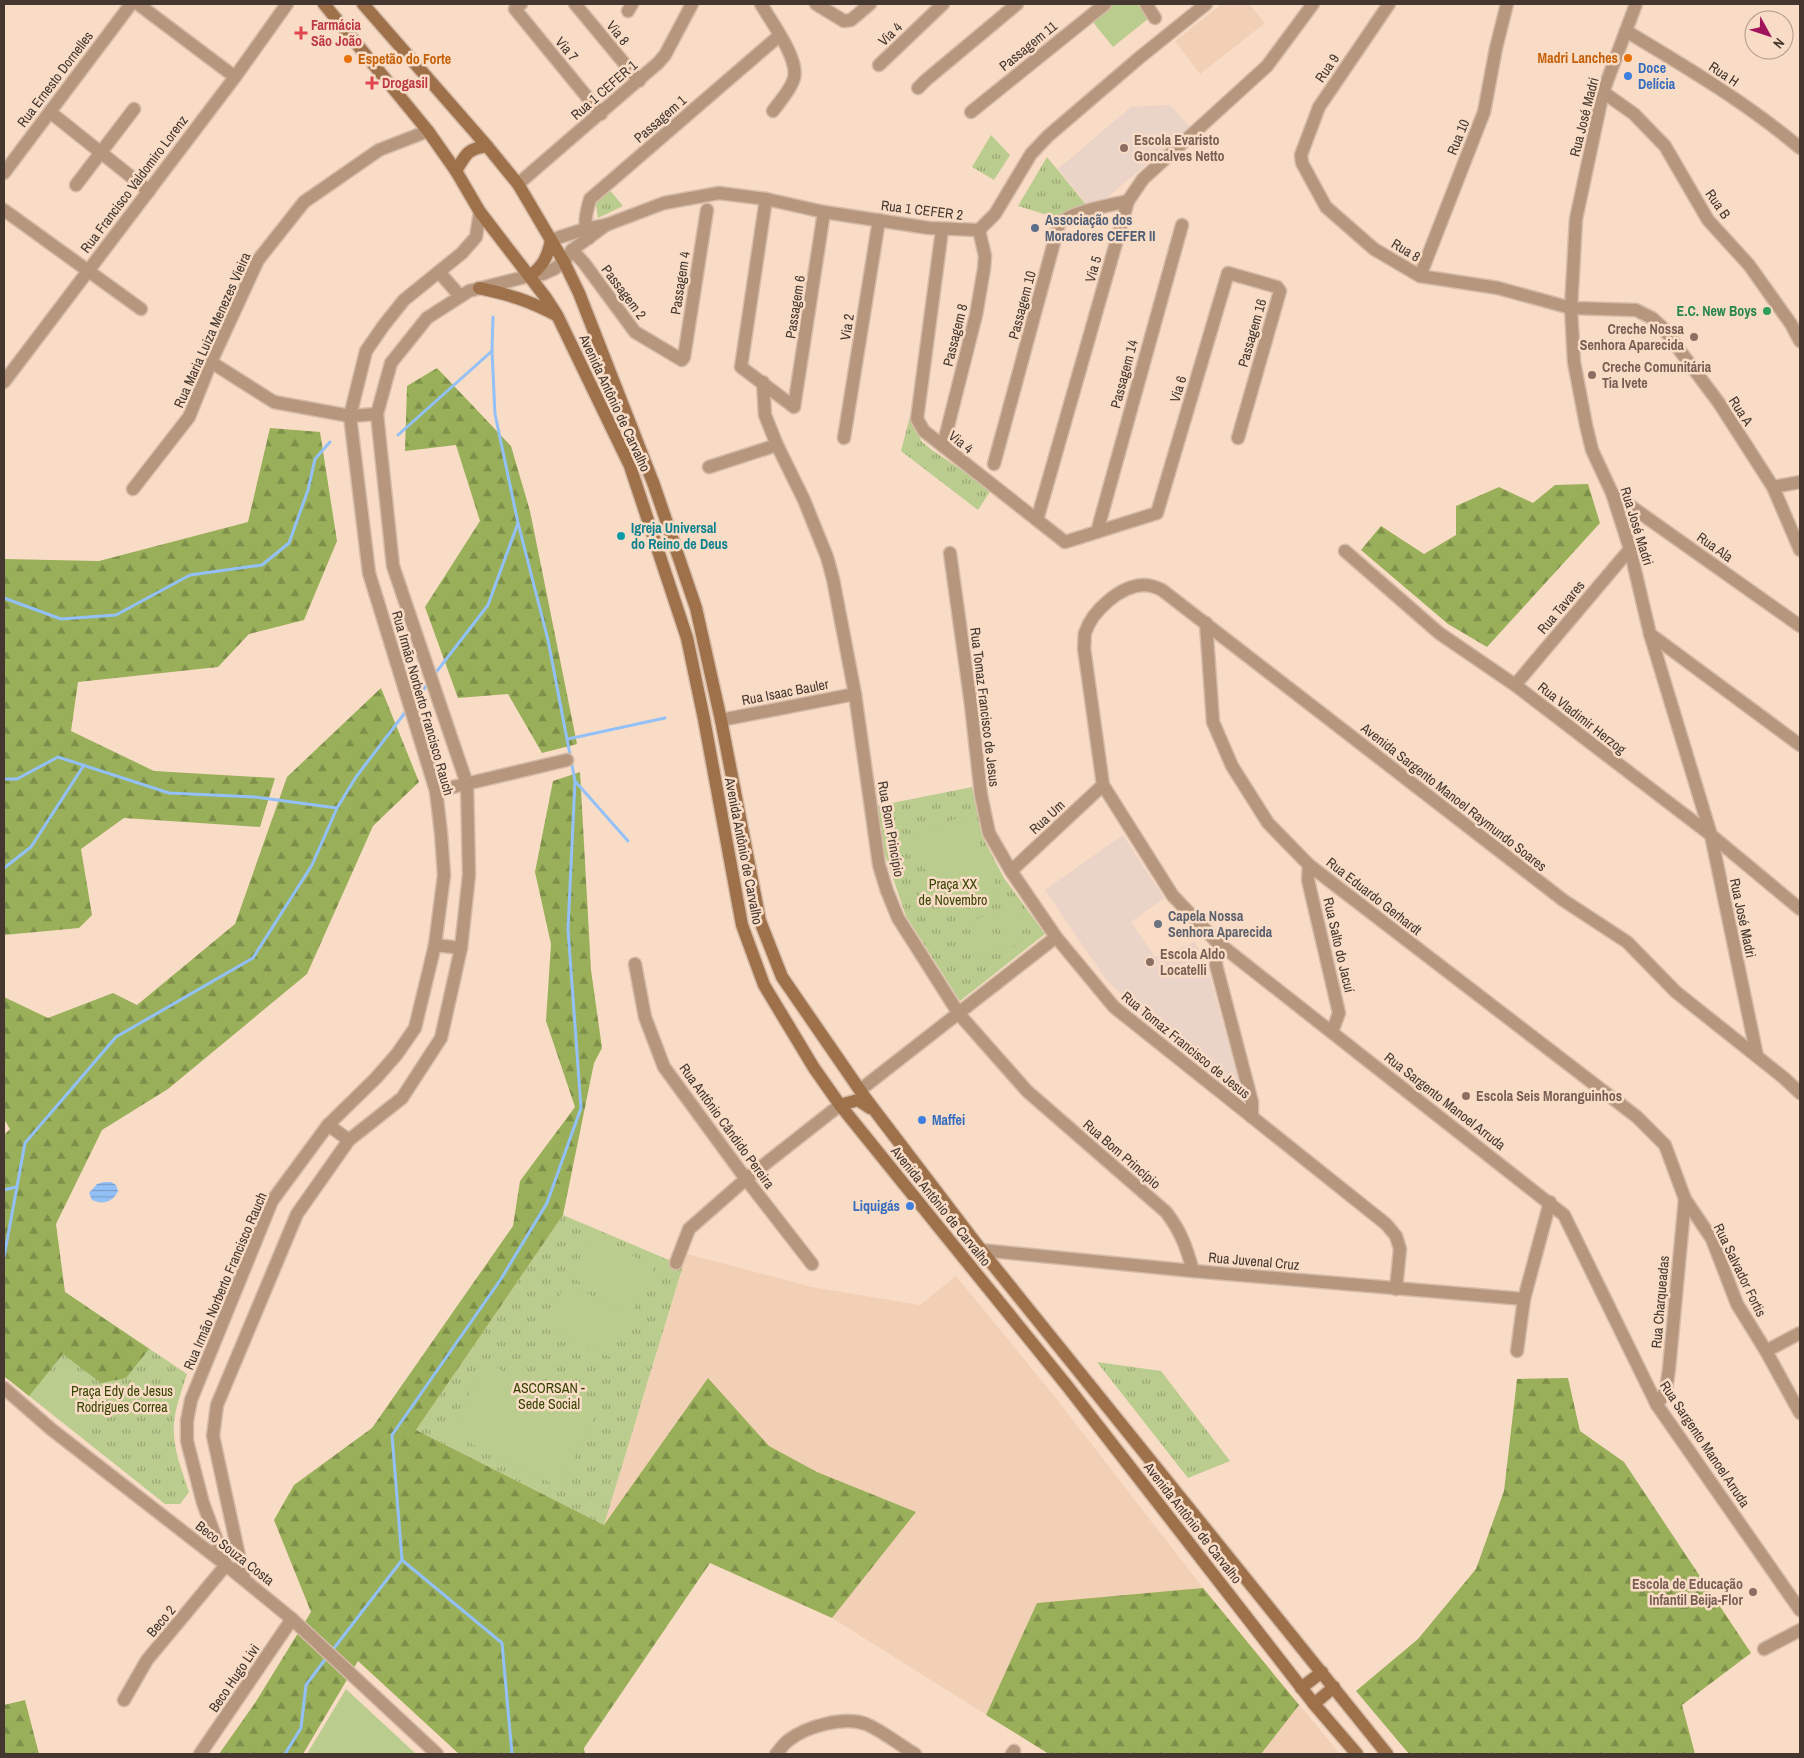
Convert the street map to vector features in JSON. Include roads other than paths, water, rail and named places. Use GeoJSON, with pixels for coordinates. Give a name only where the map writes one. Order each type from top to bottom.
{"type":"FeatureCollection","features":[{"type":"Feature","properties":{"kind":"main road","name":"Avenida Antônio de Carvalho"},"geometry":{"type":"LineString","coordinates":[[324,4],[428,131],[456,171],[480,212],[557,315],[630,466],[687,638],[742,925],[764,985],[814,1068],[840,1105],[1068,1387],[1301,1688],[1357,1754]]}},
{"type":"Feature","properties":{"kind":"main road","name":"Avenida Antônio de Carvalho"},"geometry":{"type":"LineString","coordinates":[[363,4],[518,184],[564,262],[579,293],[654,485],[696,608],[721,720],[760,921],[782,977],[860,1090],[981,1250],[1387,1754]]}},
{"type":"Feature","properties":{"kind":"main road"},"geometry":{"type":"LineString","coordinates":[[456,171],[468,151],[487,146]]}},
{"type":"Feature","properties":{"kind":"main road"},"geometry":{"type":"LineString","coordinates":[[529,276],[542,266],[551,240]]}},
{"type":"Feature","properties":{"kind":"main road"},"geometry":{"type":"LineString","coordinates":[[479,288],[513,296],[557,315]]}},
{"type":"Feature","properties":{"kind":"main road"},"geometry":{"type":"LineString","coordinates":[[825,1085],[845,1096],[860,1090]]}},
{"type":"Feature","properties":{"kind":"main road"},"geometry":{"type":"LineString","coordinates":[[840,1105],[858,1100],[878,1114]]}},
{"type":"Feature","properties":{"kind":"main road"},"geometry":{"type":"LineString","coordinates":[[1301,1688],[1322,1672]]}},
{"type":"Feature","properties":{"kind":"main road"},"geometry":{"type":"LineString","coordinates":[[1314,1704],[1334,1687]]}},
{"type":"Feature","properties":{"kind":"street","name":"Rua Ernesto Dornelles"},"geometry":{"type":"LineString","coordinates":[[4,173],[131,4]]}},
{"type":"Feature","properties":{"kind":"street"},"geometry":{"type":"LineString","coordinates":[[138,4],[235,76]]}},
{"type":"Feature","properties":{"kind":"street","name":"Rua Francisco Valdomiro Lorenz"},"geometry":{"type":"LineString","coordinates":[[4,382],[235,76],[287,4]]}},
{"type":"Feature","properties":{"kind":"street","name":"Via 7"},"geometry":{"type":"LineString","coordinates":[[521,4],[515,9],[601,114]]}},
{"type":"Feature","properties":{"kind":"street","name":"Via 8"},"geometry":{"type":"LineString","coordinates":[[575,4],[639,81]]}},
{"type":"Feature","properties":{"kind":"street","name":"Rua 1 CEFER 1"},"geometry":{"type":"LineString","coordinates":[[518,184],[639,81],[665,55],[692,4]]}},
{"type":"Feature","properties":{"kind":"street"},"geometry":{"type":"LineString","coordinates":[[761,4],[791,55],[794,65],[794,77],[791,87],[774,111]]}},
{"type":"Feature","properties":{"kind":"street"},"geometry":{"type":"LineString","coordinates":[[816,4],[844,21],[851,20],[870,4]]}},
{"type":"Feature","properties":{"kind":"street","name":"Via 4"},"geometry":{"type":"LineString","coordinates":[[879,65],[943,4]]}},
{"type":"Feature","properties":{"kind":"street"},"geometry":{"type":"LineString","coordinates":[[918,88],[1014,4]]}},
{"type":"Feature","properties":{"kind":"street","name":"Passagem 11"},"geometry":{"type":"LineString","coordinates":[[971,112],[1105,4]]}},
{"type":"Feature","properties":{"kind":"street"},"geometry":{"type":"LineString","coordinates":[[1146,4],[1155,18]]}},
{"type":"Feature","properties":{"kind":"street","name":"Rua 1 CEFER 2"},"geometry":{"type":"LineString","coordinates":[[551,240],[587,234],[664,203],[719,193],[766,199],[824,212],[942,230],[979,230],[996,214],[1031,154],[1048,136],[1139,58],[1206,4]]}},
{"type":"Feature","properties":{"kind":"street","name":"Via 5"},"geometry":{"type":"LineString","coordinates":[[1037,520],[1128,201],[1143,178],[1267,66],[1313,4]]}},
{"type":"Feature","properties":{"kind":"street","name":"Rua 9"},"geometry":{"type":"LineString","coordinates":[[1301,155],[1320,107],[1388,4]]}},
{"type":"Feature","properties":{"kind":"street","name":"Rua 10"},"geometry":{"type":"LineString","coordinates":[[1420,276],[1484,112],[1496,48],[1507,4]]}},
{"type":"Feature","properties":{"kind":"street","name":"Rua José Madri"},"geometry":{"type":"LineString","coordinates":[[1636,4],[1604,92],[1576,219],[1571,308],[1574,362],[1592,450],[1612,493],[1630,549],[1650,634],[1711,835],[1757,1056]]}},
{"type":"Feature","properties":{"kind":"street","name":"Rua H"},"geometry":{"type":"LineString","coordinates":[[1626,31],[1730,96],[1780,131],[1800,148]]}},
{"type":"Feature","properties":{"kind":"street","name":"Passagem 1"},"geometry":{"type":"LineString","coordinates":[[587,234],[586,213],[590,200],[779,36]]}},
{"type":"Feature","properties":{"kind":"street","name":"Rua B"},"geometry":{"type":"LineString","coordinates":[[1604,92],[1634,114],[1664,146],[1708,220],[1750,265],[1791,324],[1800,341]]}},
{"type":"Feature","properties":{"kind":"street"},"geometry":{"type":"LineString","coordinates":[[76,185],[134,109]]}},
{"type":"Feature","properties":{"kind":"street"},"geometry":{"type":"LineString","coordinates":[[50,112],[149,190]]}},
{"type":"Feature","properties":{"kind":"street","name":"Rua Maria Luiza Menezes Vieira"},"geometry":{"type":"LineString","coordinates":[[133,489],[190,417],[211,362],[258,260],[304,202],[379,150],[428,131]]}},
{"type":"Feature","properties":{"kind":"street","name":"Rua 8"},"geometry":{"type":"LineString","coordinates":[[1301,155],[1302,164],[1326,207],[1374,249],[1420,276],[1498,288],[1571,308]]}},
{"type":"Feature","properties":{"kind":"street"},"geometry":{"type":"LineString","coordinates":[[763,382],[741,367],[766,199]]}},
{"type":"Feature","properties":{"kind":"street","name":"Passagem 10"},"geometry":{"type":"LineString","coordinates":[[994,464],[1059,224],[1087,211],[1128,201]]}},
{"type":"Feature","properties":{"kind":"street"},"geometry":{"type":"LineString","coordinates":[[4,210],[141,309]]}},
{"type":"Feature","properties":{"kind":"street","name":"Passagem 4"},"geometry":{"type":"LineString","coordinates":[[683,360],[707,210]]}},
{"type":"Feature","properties":{"kind":"street","name":"Rua Irmão Norberto Francisco Rauch"},"geometry":{"type":"LineString","coordinates":[[226,1565],[203,1503],[187,1441],[187,1421],[191,1400],[272,1201],[328,1125],[376,1078],[397,1054],[415,1028],[435,944],[444,875],[436,791],[370,573],[350,416],[366,350],[404,300],[462,253],[476,236],[480,212]]}},
{"type":"Feature","properties":{"kind":"street","name":"Passagem 6"},"geometry":{"type":"LineString","coordinates":[[763,382],[794,407],[824,212]]}},
{"type":"Feature","properties":{"kind":"street","name":"Via 2"},"geometry":{"type":"LineString","coordinates":[[844,438],[879,220]]}},
{"type":"Feature","properties":{"kind":"street","name":"Passagem 14"},"geometry":{"type":"LineString","coordinates":[[1097,532],[1182,225]]}},
{"type":"Feature","properties":{"kind":"street","name":"Via 4"},"geometry":{"type":"LineString","coordinates":[[942,230],[916,415],[924,431],[1065,542],[1157,513]]}},
{"type":"Feature","properties":{"kind":"street","name":"Passagem 8"},"geometry":{"type":"LineString","coordinates":[[943,446],[976,315],[984,269],[985,256],[979,230]]}},
{"type":"Feature","properties":{"kind":"street","name":"Rua 1 CEFER 2"},"geometry":{"type":"LineString","coordinates":[[529,276],[543,274],[564,262],[587,234]]}},
{"type":"Feature","properties":{"kind":"street","name":"Passagem 2"},"geometry":{"type":"LineString","coordinates":[[572,250],[584,263],[635,332],[680,360],[683,360]]}},
{"type":"Feature","properties":{"kind":"street"},"geometry":{"type":"LineString","coordinates":[[439,272],[460,296]]}},
{"type":"Feature","properties":{"kind":"street","name":"Passagem 16"},"geometry":{"type":"LineString","coordinates":[[1228,274],[1277,287],[1280,290],[1238,438]]}},
{"type":"Feature","properties":{"kind":"street","name":"Via 6"},"geometry":{"type":"LineString","coordinates":[[1157,513],[1228,274]]}},
{"type":"Feature","properties":{"kind":"street","name":"Rua Irmão Norberto Francisco Rauch"},"geometry":{"type":"LineString","coordinates":[[244,1579],[213,1436],[217,1404],[297,1214],[348,1140],[402,1098],[441,1038],[461,948],[469,875],[466,784],[393,566],[376,414],[391,363],[427,318],[469,291],[529,276]]}},
{"type":"Feature","properties":{"kind":"street","name":"Rua A"},"geometry":{"type":"LineString","coordinates":[[1571,308],[1636,310],[1652,318],[1663,328],[1719,403],[1773,487],[1800,550]]}},
{"type":"Feature","properties":{"kind":"street"},"geometry":{"type":"LineString","coordinates":[[211,362],[274,402],[350,416],[376,414]]}},
{"type":"Feature","properties":{"kind":"street","name":"Rua Bom Princípio"},"geometry":{"type":"LineString","coordinates":[[763,382],[765,416],[804,500],[827,557],[833,579],[855,694],[879,865],[887,892],[898,918],[959,1014],[1027,1091],[1166,1212],[1177,1226],[1187,1248],[1193,1271]]}},
{"type":"Feature","properties":{"kind":"street"},"geometry":{"type":"LineString","coordinates":[[709,467],[777,445]]}},
{"type":"Feature","properties":{"kind":"street"},"geometry":{"type":"LineString","coordinates":[[1773,487],[1800,482]]}},
{"type":"Feature","properties":{"kind":"street","name":"Rua Ala"},"geometry":{"type":"LineString","coordinates":[[1612,493],[1800,626]]}},
{"type":"Feature","properties":{"kind":"street","name":"Rua Tavares"},"geometry":{"type":"LineString","coordinates":[[1515,685],[1630,549]]}},
{"type":"Feature","properties":{"kind":"street","name":"Rua Vladimir Herzog"},"geometry":{"type":"LineString","coordinates":[[1345,552],[1439,633],[1515,685],[1711,835],[1800,909]]}},
{"type":"Feature","properties":{"kind":"street","name":"Rua Tomaz Francisco de Jesus"},"geometry":{"type":"LineString","coordinates":[[950,553],[981,794],[989,833],[1011,871],[1056,937],[1114,1007],[1386,1224],[1396,1236],[1400,1249],[1396,1289]]}},
{"type":"Feature","properties":{"kind":"street","name":"Avenida Sargento Manoel Raymundo Soares"},"geometry":{"type":"LineString","coordinates":[[1085,633],[1098,610],[1131,587],[1143,585],[1153,586],[1162,590],[1563,900],[1628,942],[1676,992],[1784,1078],[1800,1094]]}},
{"type":"Feature","properties":{"kind":"street","name":"Rua Eduardo Gerhardt"},"geometry":{"type":"LineString","coordinates":[[1206,623],[1213,722],[1232,766],[1268,823],[1309,865],[1636,1117]]}},
{"type":"Feature","properties":{"kind":"street","name":"Rua Sargento Manoel Arruda"},"geometry":{"type":"LineString","coordinates":[[1085,633],[1084,648],[1103,785],[1173,896],[1217,942],[1564,1214],[1657,1405],[1800,1610]]}},
{"type":"Feature","properties":{"kind":"street"},"geometry":{"type":"LineString","coordinates":[[1650,634],[1800,746]]}},
{"type":"Feature","properties":{"kind":"street","name":"Rua Isaac Bauler"},"geometry":{"type":"LineString","coordinates":[[721,720],[855,694]]}},
{"type":"Feature","properties":{"kind":"street"},"geometry":{"type":"LineString","coordinates":[[436,791],[567,760]]}},
{"type":"Feature","properties":{"kind":"street","name":"Rua Um"},"geometry":{"type":"LineString","coordinates":[[1011,871],[1103,785]]}},
{"type":"Feature","properties":{"kind":"street","name":"Rua Salto do Jacuí"},"geometry":{"type":"LineString","coordinates":[[1309,865],[1308,880],[1339,1012],[1332,1032]]}},
{"type":"Feature","properties":{"kind":"street"},"geometry":{"type":"LineString","coordinates":[[860,1090],[1056,937]]}},
{"type":"Feature","properties":{"kind":"street"},"geometry":{"type":"LineString","coordinates":[[1217,942],[1216,965],[1252,1102],[1252,1117]]}},
{"type":"Feature","properties":{"kind":"street"},"geometry":{"type":"LineString","coordinates":[[435,944],[461,948]]}},
{"type":"Feature","properties":{"kind":"street","name":"Rua Antônio Cândido Pereira"},"geometry":{"type":"LineString","coordinates":[[635,964],[645,1017],[664,1067],[746,1179],[812,1264]]}},
{"type":"Feature","properties":{"kind":"street"},"geometry":{"type":"LineString","coordinates":[[1784,1078],[1800,1102]]}},
{"type":"Feature","properties":{"kind":"street"},"geometry":{"type":"LineString","coordinates":[[676,1263],[689,1229],[746,1179],[840,1105]]}},
{"type":"Feature","properties":{"kind":"street","name":"Rua Salvador Fortis"},"geometry":{"type":"LineString","coordinates":[[1636,1117],[1665,1145],[1685,1199],[1712,1239],[1737,1304],[1766,1351],[1800,1413]]}},
{"type":"Feature","properties":{"kind":"street"},"geometry":{"type":"LineString","coordinates":[[328,1125],[348,1140]]}},
{"type":"Feature","properties":{"kind":"street","name":"Rua Charqueadas"},"geometry":{"type":"LineString","coordinates":[[1657,1405],[1666,1390],[1669,1369],[1685,1199]]}},
{"type":"Feature","properties":{"kind":"street"},"geometry":{"type":"LineString","coordinates":[[1517,1351],[1524,1299],[1550,1202]]}},
{"type":"Feature","properties":{"kind":"street","name":"Rua Juvenal Cruz"},"geometry":{"type":"LineString","coordinates":[[981,1250],[1193,1271],[1524,1299]]}},
{"type":"Feature","properties":{"kind":"street"},"geometry":{"type":"LineString","coordinates":[[1766,1351],[1800,1333]]}},
{"type":"Feature","properties":{"kind":"street","name":"Beco Souza Costa"},"geometry":{"type":"LineString","coordinates":[[4,1388],[51,1429],[244,1579],[292,1619],[437,1754]]}},
{"type":"Feature","properties":{"kind":"street","name":"Beco 2"},"geometry":{"type":"LineString","coordinates":[[124,1700],[147,1660],[226,1565]]}},
{"type":"Feature","properties":{"kind":"street","name":"Beco Hugo Livi"},"geometry":{"type":"LineString","coordinates":[[200,1754],[292,1619]]}},
{"type":"Feature","properties":{"kind":"street"},"geometry":{"type":"LineString","coordinates":[[1764,1650],[1800,1630]]}},
{"type":"Feature","properties":{"kind":"street"},"geometry":{"type":"LineString","coordinates":[[776,1754],[788,1740],[804,1730],[824,1724],[844,1722],[865,1724],[915,1754]]}},
{"type":"Feature","properties":{"kind":"water"},"geometry":{"type":"Polygon","coordinates":[[[111,1182],[116,1185],[118,1191],[116,1195],[107,1202],[92,1200],[89,1193],[97,1184],[111,1182]]]}},
{"type":"Feature","properties":{"kind":"waterway"},"geometry":{"type":"LineString","coordinates":[[434,675],[488,605],[518,523],[495,414],[492,351],[493,317]]}},
{"type":"Feature","properties":{"kind":"waterway"},"geometry":{"type":"LineString","coordinates":[[398,435],[492,351]]}},
{"type":"Feature","properties":{"kind":"waterway"},"geometry":{"type":"LineString","coordinates":[[4,598],[61,619],[116,615],[190,575],[262,565],[289,543],[308,490],[315,459],[330,442]]}},
{"type":"Feature","properties":{"kind":"waterway"},"geometry":{"type":"LineString","coordinates":[[331,1652],[402,1560],[392,1435],[501,1279],[547,1203],[581,1108],[568,929],[575,781],[548,640],[518,523]]}},
{"type":"Feature","properties":{"kind":"waterway"},"geometry":{"type":"LineString","coordinates":[[413,703],[429,682]]}},
{"type":"Feature","properties":{"kind":"waterway"},"geometry":{"type":"LineString","coordinates":[[4,1257],[25,1143],[116,1037],[253,958],[312,865],[337,808],[356,777],[407,710]]}},
{"type":"Feature","properties":{"kind":"waterway"},"geometry":{"type":"LineString","coordinates":[[568,739],[665,718]]}},
{"type":"Feature","properties":{"kind":"waterway"},"geometry":{"type":"LineString","coordinates":[[4,779],[17,779],[58,757],[169,793],[255,797],[337,808]]}},
{"type":"Feature","properties":{"kind":"waterway"},"geometry":{"type":"LineString","coordinates":[[4,868],[31,847],[84,765]]}},
{"type":"Feature","properties":{"kind":"waterway"},"geometry":{"type":"LineString","coordinates":[[575,781],[628,841]]}},
{"type":"Feature","properties":{"kind":"waterway"},"geometry":{"type":"LineString","coordinates":[[4,1190],[16,1187]]}},
{"type":"Feature","properties":{"kind":"waterway"},"geometry":{"type":"LineString","coordinates":[[402,1560],[502,1643],[512,1754]]}},
{"type":"Feature","properties":{"kind":"waterway"},"geometry":{"type":"LineString","coordinates":[[285,1754],[301,1728],[306,1685],[327,1657]]}},
{"type":"Feature","properties":{"kind":"place","name":"Farmácia São João"},"geometry":{"type":"Point","coordinates":[301,33]}},
{"type":"Feature","properties":{"kind":"place","name":"Madri Lanches"},"geometry":{"type":"Point","coordinates":[1628,58]}},
{"type":"Feature","properties":{"kind":"place","name":"Espetão do Forte"},"geometry":{"type":"Point","coordinates":[348,59]}},
{"type":"Feature","properties":{"kind":"place","name":"Doce Delícia"},"geometry":{"type":"Point","coordinates":[1628,76]}},
{"type":"Feature","properties":{"kind":"place","name":"Drogasil"},"geometry":{"type":"Point","coordinates":[372,83]}},
{"type":"Feature","properties":{"kind":"place","name":"Escola Evaristo Goncalves Netto"},"geometry":{"type":"Point","coordinates":[1124,148]}},
{"type":"Feature","properties":{"kind":"place","name":"Associação dos Moradores CEFER II"},"geometry":{"type":"Point","coordinates":[1035,228]}},
{"type":"Feature","properties":{"kind":"place","name":"E.C. New Boys"},"geometry":{"type":"Point","coordinates":[1767,311]}},
{"type":"Feature","properties":{"kind":"place","name":"Creche Nossa Senhora Aparecida"},"geometry":{"type":"Point","coordinates":[1694,337]}},
{"type":"Feature","properties":{"kind":"place","name":"Creche Comunitária Tia Ivete"},"geometry":{"type":"Point","coordinates":[1592,375]}},
{"type":"Feature","properties":{"kind":"place","name":"Igreja Universal do Reino de Deus"},"geometry":{"type":"Point","coordinates":[621,536]}},
{"type":"Feature","properties":{"kind":"place","name":"Capela Nossa Senhora Aparecida"},"geometry":{"type":"Point","coordinates":[1158,924]}},
{"type":"Feature","properties":{"kind":"place","name":"Escola Aldo Locatelli"},"geometry":{"type":"Point","coordinates":[1150,962]}},
{"type":"Feature","properties":{"kind":"place","name":"Escola Seis Moranguinhos"},"geometry":{"type":"Point","coordinates":[1466,1096]}},
{"type":"Feature","properties":{"kind":"place","name":"Maffei"},"geometry":{"type":"Point","coordinates":[922,1120]}},
{"type":"Feature","properties":{"kind":"place","name":"Liquigás"},"geometry":{"type":"Point","coordinates":[910,1206]}},
{"type":"Feature","properties":{"kind":"place","name":"Escola de Educação Infantil Beija-Flor"},"geometry":{"type":"Point","coordinates":[1753,1592]}},
{"type":"Feature","properties":{"kind":"park label","name":"Praça XX de Novembro"},"geometry":{"type":"Point","coordinates":[953,892]}},
{"type":"Feature","properties":{"kind":"park label","name":"ASCORSAN - Sede Social"},"geometry":{"type":"Point","coordinates":[549,1396]}},
{"type":"Feature","properties":{"kind":"park label","name":"Praça Edy de Jesus Rodrigues Correa"},"geometry":{"type":"Point","coordinates":[122,1399]}}]}
